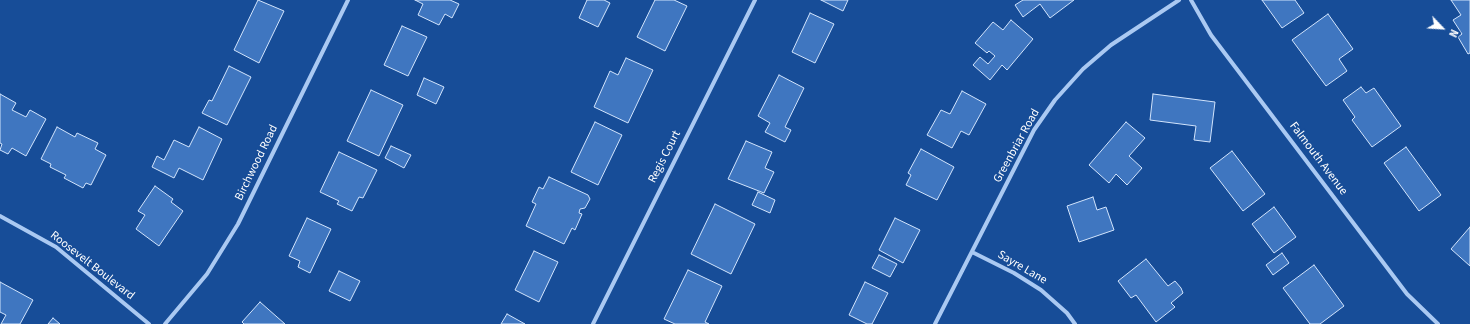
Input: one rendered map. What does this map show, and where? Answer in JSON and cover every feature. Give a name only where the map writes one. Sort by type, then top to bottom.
[{"type":"street","name":"Birchwood Road","points":[[165,324],[207,274],[238,224],[348,0]]},
{"type":"street","name":"Regis Court","points":[[593,324],[755,0]]},
{"type":"street","name":"Greenbriar Road","points":[[935,324],[1034,130],[1055,100],[1083,69],[1111,45],[1179,0]]},
{"type":"street","name":"Falmouth Avenue","points":[[1191,0],[1211,35],[1407,294],[1438,324]]},
{"type":"street","name":"Roosevelt Boulevard","points":[[0,216],[56,247],[149,324]]},
{"type":"street","name":"Sayre Lane","points":[[972,252],[1014,273],[1041,290],[1067,313],[1075,324]]},
{"type":"building","points":[[258,0],[284,11],[259,63],[234,50]]},
{"type":"building","points":[[415,0],[450,0],[459,4],[452,18],[445,14],[439,25],[418,15],[423,4]]},
{"type":"building","points":[[587,0],[604,0],[610,3],[598,27],[579,18]]},
{"type":"building","points":[[655,0],[674,0],[687,6],[665,51],[637,37]]},
{"type":"building","points":[[821,0],[848,0],[843,11]]},
{"type":"building","points":[[1023,0],[1074,0],[1050,18],[1040,4],[1023,17],[1015,5]]},
{"type":"building","points":[[1262,0],[1295,0],[1304,13],[1282,28]]},
{"type":"building","points":[[1451,0],[1470,0],[1470,53],[1468,54],[1458,37],[1462,34],[1453,20],[1461,15]]},
{"type":"building","points":[[810,13],[834,24],[815,63],[792,52]]},
{"type":"building","points":[[1328,14],[1353,49],[1339,59],[1347,71],[1326,86],[1292,40]]},
{"type":"building","points":[[1011,20],[1033,39],[1007,70],[1002,65],[990,80],[973,65],[980,57],[988,64],[995,56],[989,51],[987,53],[975,43],[993,22],[1003,30]]},
{"type":"building","points":[[402,26],[427,37],[408,76],[384,65]]},
{"type":"building","points":[[626,58],[653,70],[628,123],[594,107],[610,71],[618,75]]},
{"type":"building","points":[[229,66],[251,77],[227,125],[202,113],[209,100],[212,101]]},
{"type":"building","points":[[779,75],[804,88],[785,127],[791,130],[785,142],[765,132],[770,123],[758,116]]},
{"type":"building","points":[[424,78],[444,87],[436,104],[417,95]]},
{"type":"building","points":[[1361,87],[1366,93],[1374,88],[1401,126],[1372,147],[1352,120],[1355,117],[1343,100]]},
{"type":"building","points":[[371,90],[403,105],[379,156],[347,141]]},
{"type":"building","points":[[962,91],[986,104],[969,135],[961,131],[952,148],[927,135],[941,110],[950,114]]},
{"type":"building","points":[[0,94],[16,103],[12,110],[26,117],[30,110],[46,119],[26,156],[12,148],[8,154],[0,150],[2,144],[0,143]]},
{"type":"building","points":[[1153,94],[1215,102],[1210,142],[1194,140],[1196,126],[1150,120]]},
{"type":"building","points":[[595,122],[622,135],[598,185],[571,172]]},
{"type":"building","points":[[1126,122],[1145,138],[1129,156],[1142,168],[1127,185],[1116,174],[1109,183],[1089,165]]},
{"type":"building","points":[[57,127],[75,137],[77,133],[98,143],[95,149],[106,155],[91,185],[86,183],[83,188],[64,178],[66,175],[50,167],[51,164],[41,159]]},
{"type":"building","points":[[199,127],[222,139],[203,180],[179,168],[174,178],[152,167],[157,156],[164,160],[174,140],[189,147]]},
{"type":"building","points":[[746,141],[772,152],[765,168],[774,172],[764,193],[728,179]]},
{"type":"building","points":[[391,146],[411,155],[404,168],[385,158]]},
{"type":"building","points":[[1406,147],[1441,195],[1419,211],[1384,163]]},
{"type":"building","points":[[921,149],[954,167],[937,200],[906,185],[911,175],[908,173]]},
{"type":"building","points":[[1232,151],[1265,194],[1243,211],[1210,168]]},
{"type":"building","points":[[339,152],[377,170],[363,198],[359,197],[352,211],[337,204],[339,201],[320,192]]},
{"type":"building","points":[[549,177],[588,195],[590,199],[585,208],[580,209],[579,213],[582,214],[575,230],[572,228],[564,244],[526,226],[536,204],[532,202],[539,187],[543,189]]},
{"type":"building","points":[[155,186],[173,199],[171,202],[183,211],[159,246],[136,229],[145,215],[138,211]]},
{"type":"building","points":[[758,192],[775,200],[770,213],[752,205]]},
{"type":"building","points":[[1093,197],[1097,210],[1106,207],[1114,230],[1079,242],[1067,206]]},
{"type":"building","points":[[715,204],[755,224],[731,274],[691,254]]},
{"type":"building","points":[[1274,207],[1296,237],[1274,253],[1252,224]]},
{"type":"building","points":[[307,218],[331,229],[310,273],[298,267],[300,261],[289,256]]},
{"type":"building","points":[[895,218],[920,230],[903,263],[879,250]]},
{"type":"building","points":[[1470,227],[1470,266],[1451,249]]},
{"type":"building","points":[[534,251],[558,262],[539,302],[515,290]]},
{"type":"building","points":[[1282,253],[1289,263],[1273,275],[1266,265]]},
{"type":"building","points":[[879,255],[897,264],[890,277],[872,268]]},
{"type":"building","points":[[1146,259],[1168,286],[1175,281],[1183,293],[1171,303],[1175,307],[1156,322],[1136,295],[1131,298],[1118,281]]},
{"type":"building","points":[[1314,265],[1344,306],[1320,324],[1310,324],[1283,288]]},
{"type":"building","points":[[688,270],[722,286],[705,322],[709,324],[675,324],[664,319]]},
{"type":"building","points":[[339,271],[360,281],[350,301],[329,291]]},
{"type":"building","points":[[0,282],[33,300],[20,324],[1,324],[6,315],[0,312]]},
{"type":"building","points":[[865,282],[888,293],[872,324],[867,324],[849,315]]},
{"type":"building","points":[[260,302],[285,324],[244,324],[242,322]]},
{"type":"building","points":[[507,314],[525,324],[501,324]]},
{"type":"building","points":[[53,318],[60,324],[48,324]]}]
